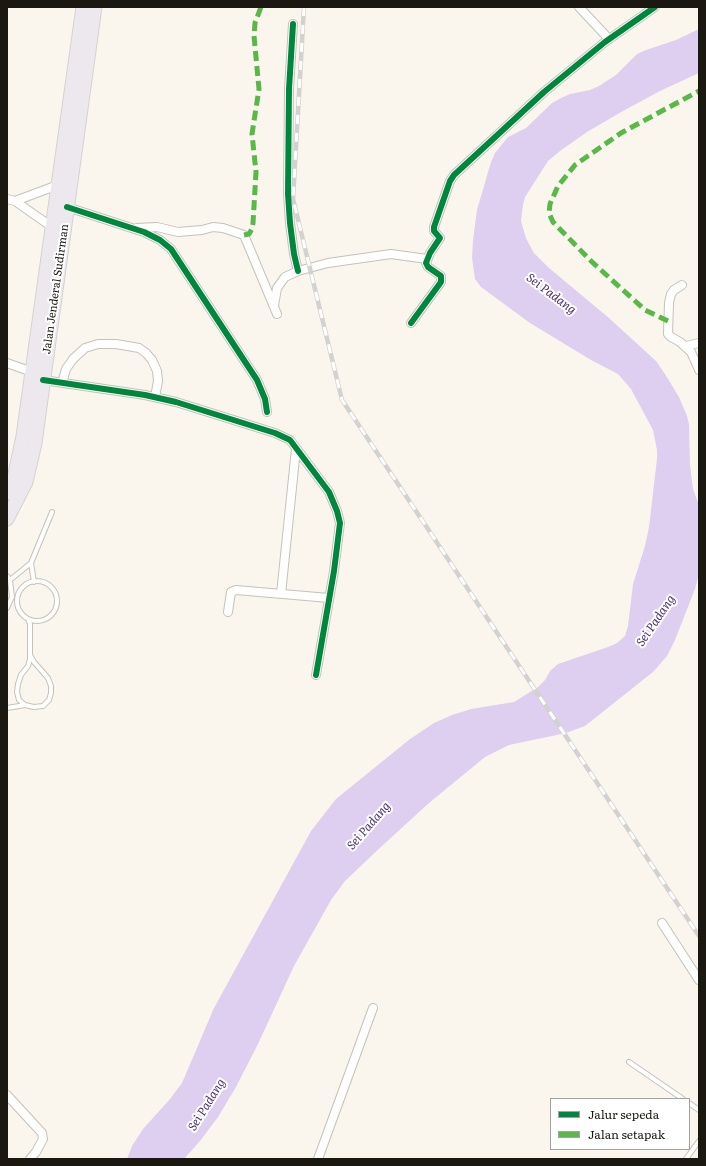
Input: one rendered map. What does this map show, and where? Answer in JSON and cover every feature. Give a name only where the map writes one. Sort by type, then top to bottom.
[{"type":"main road","name":"Jalan Jenderal Sudirman","points":[[7,519],[26,482],[35,443],[43,380],[58,228],[67,207],[64,186],[83,7]]},
{"type":"main road","name":"Jalan Jenderal Sudirman","points":[[7,493],[15,474],[23,436],[32,372],[95,7]]},
{"type":"street","points":[[579,7],[609,40]]},
{"type":"street","points":[[411,323],[441,282],[441,276],[426,266],[427,259],[440,238],[434,231],[434,227],[450,181],[454,175],[544,92],[609,40],[656,7]]},
{"type":"street","points":[[293,24],[289,89],[288,194],[294,254],[298,271]]},
{"type":"street","points":[[11,200],[64,186]]},
{"type":"street","points":[[11,200],[58,228]]},
{"type":"street","points":[[67,207],[134,228],[160,240],[171,249],[257,380],[265,399],[267,412]]},
{"type":"street","points":[[134,228],[157,227],[178,232],[202,230],[213,227],[223,228],[244,235],[275,310],[277,288],[286,277],[298,271],[328,263],[391,254],[427,259]]},
{"type":"street","points":[[682,285],[671,294],[669,303],[668,334],[686,346],[691,352],[699,370]]},
{"type":"street","points":[[686,346],[699,343]]},
{"type":"street","points":[[62,383],[66,369],[73,359],[85,348],[98,344],[116,344],[139,348],[152,360],[157,371],[158,381],[155,397]]},
{"type":"street","points":[[7,363],[32,372]]},
{"type":"street","points":[[43,380],[155,397],[176,402],[275,433],[290,440],[329,492],[340,523],[334,571],[316,674]]},
{"type":"street","points":[[281,594],[296,449]]},
{"type":"street","points":[[228,612],[231,592],[236,590],[329,598]]},
{"type":"street","points":[[662,923],[699,980]]},
{"type":"street","points":[[318,1159],[373,1008]]},
{"type":"street","points":[[7,1095],[42,1133],[43,1139],[36,1152],[30,1159]]},
{"type":"lane","points":[[34,582],[31,563],[52,512]]},
{"type":"lane","points":[[18,606],[17,599],[19,593],[28,584],[42,582],[49,585],[54,590],[57,597],[55,612],[43,621],[36,622],[28,619],[22,614],[12,597],[8,578],[31,563]]},
{"type":"lane","points":[[7,608],[12,597]]},
{"type":"lane","points":[[25,705],[20,700],[18,684],[21,675],[28,666],[30,655],[28,619]]},
{"type":"lane","points":[[7,708],[25,705],[34,707],[43,706],[49,700],[52,693],[52,686],[48,678],[30,655]]},
{"type":"lane","points":[[629,1062],[682,1098]]},
{"type":"lane","points":[[690,1104],[699,1110]]},
{"type":"lane","points":[[686,1159],[699,1141]]},
{"type":"water","name":"Sei Padang","points":[[699,29],[699,73],[660,91],[623,111],[587,132],[560,151],[548,161],[525,197],[521,221],[526,238],[534,253],[549,268],[609,318],[656,361],[679,397],[687,416],[689,424],[690,464],[693,489],[699,505],[699,573],[695,589],[675,640],[667,656],[653,672],[585,726],[566,733],[509,745],[485,757],[429,803],[383,845],[345,881],[331,900],[294,966],[258,1044],[236,1087],[218,1117],[200,1141],[184,1159],[127,1159],[132,1146],[143,1129],[182,1083],[214,1008],[311,831],[336,799],[410,739],[434,723],[471,709],[514,702],[538,687],[545,680],[550,671],[558,664],[608,647],[617,643],[625,636],[628,626],[633,584],[645,546],[649,527],[657,459],[657,450],[653,430],[631,389],[618,374],[591,360],[530,323],[481,287],[475,279],[472,258],[473,240],[477,210],[491,162],[495,153],[508,137],[526,128],[552,103],[570,94],[590,90],[599,86],[616,75],[637,54],[676,40]]},
{"type":"railway","points":[[304,7],[293,199],[342,400],[699,936]]},
{"type":"marked path","points":[[244,235],[249,234],[253,223],[256,172],[252,134],[259,89],[254,36],[255,23],[261,7]]},
{"type":"marked path","points":[[668,321],[645,310],[591,261],[553,222],[549,213],[550,204],[558,186],[575,165],[621,133],[699,91]]},
{"type":"cycle path","points":[[411,323],[441,282],[441,276],[428,267],[426,263],[430,253],[440,238],[434,231],[434,227],[450,181],[454,175],[544,92],[605,42],[655,7]]},
{"type":"cycle path","points":[[293,24],[289,89],[288,194],[294,254],[298,271]]},
{"type":"cycle path","points":[[67,207],[144,232],[160,240],[171,249],[257,380],[265,399],[267,412]]},
{"type":"cycle path","points":[[43,380],[145,395],[176,402],[275,433],[290,440],[329,492],[340,523],[334,571],[316,675]]}]
